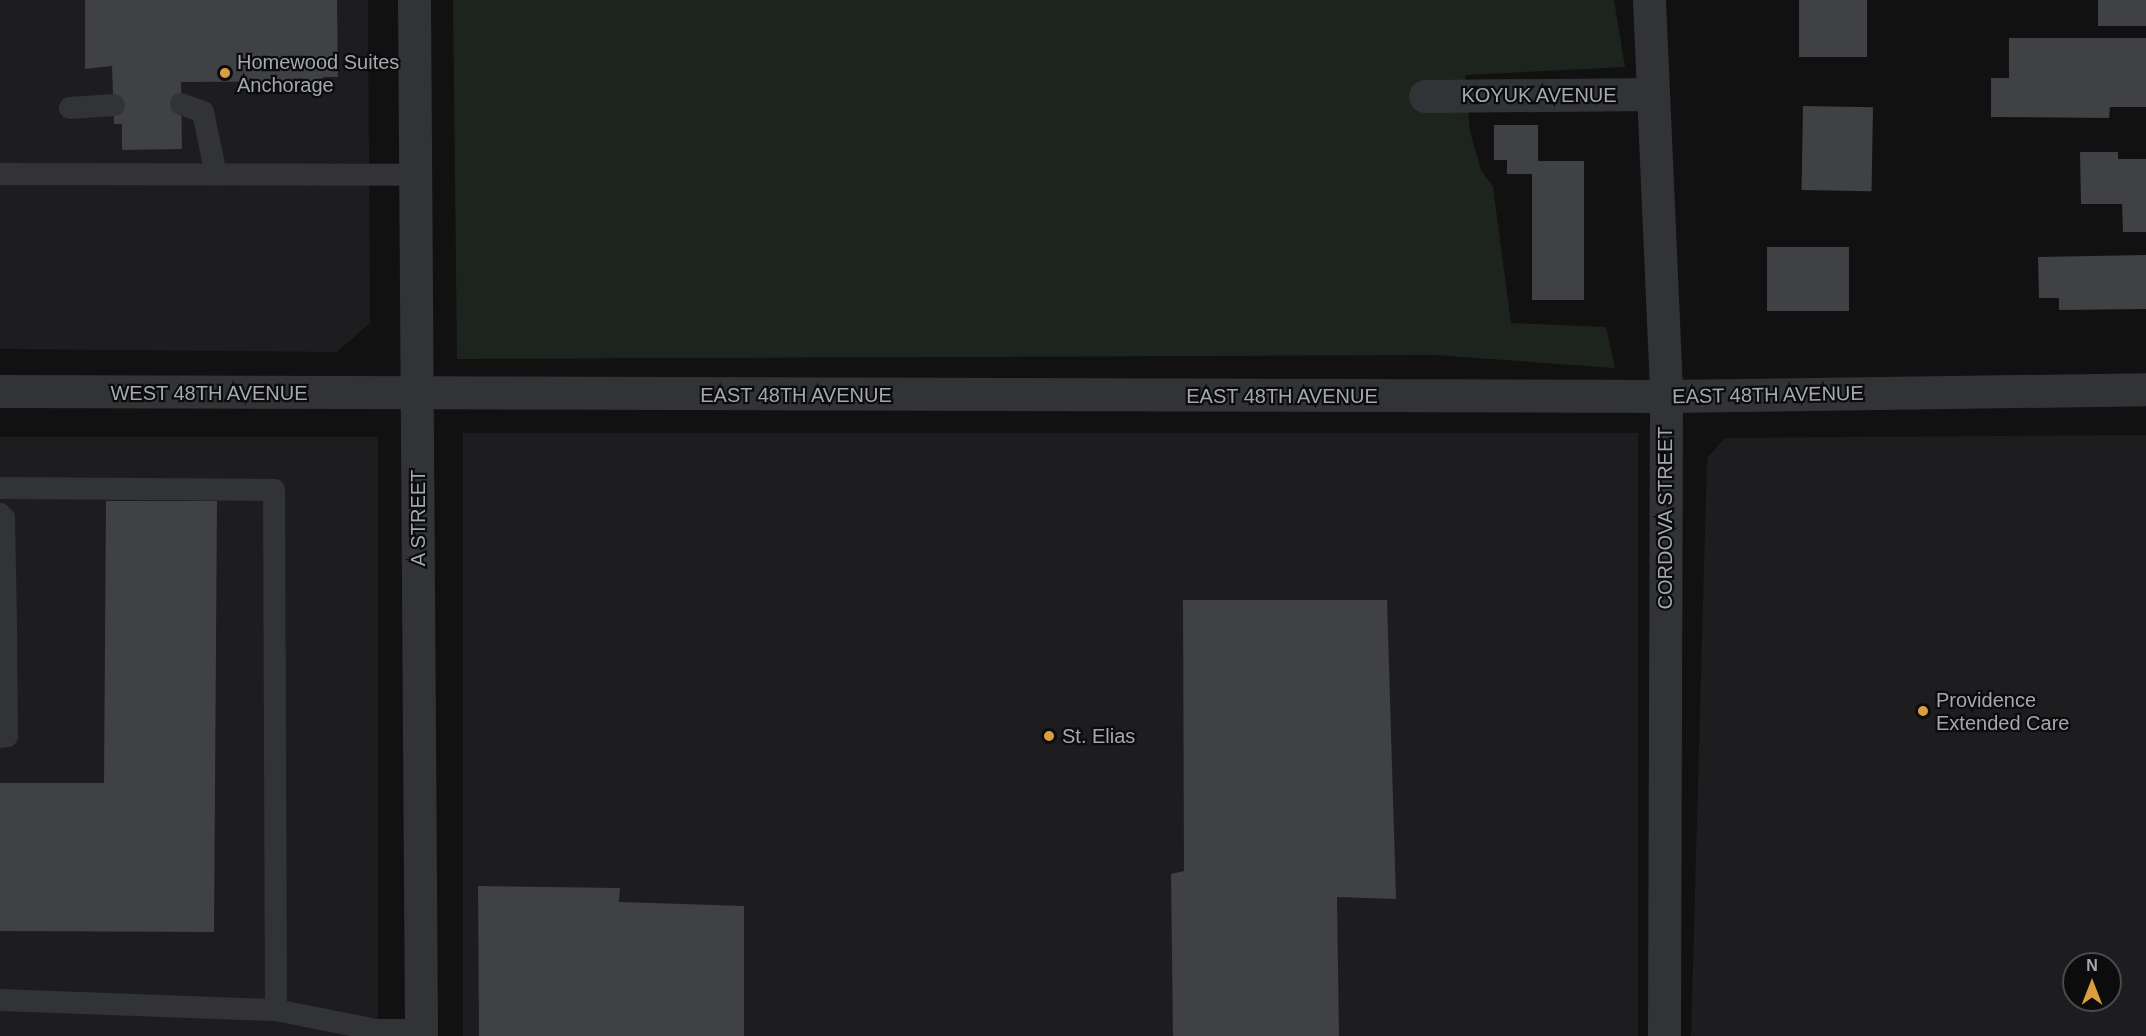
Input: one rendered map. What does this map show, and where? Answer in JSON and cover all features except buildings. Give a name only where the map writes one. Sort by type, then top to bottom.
[{"type":"street","name":"A STREET","points":[[414,0],[421,1033]]},
{"type":"street","name":"CORDOVA STREET","points":[[1649,0],[1666,396],[1664,1036]]},
{"type":"street","name":"KOYUK AVENUE","points":[[1425,96],[1653,94]]},
{"type":"street","name":"EAST 48TH AVENUE","points":[[417,394],[1666,396],[2146,389]]},
{"type":"street","name":"WEST 48TH AVENUE","points":[[0,391],[417,394]]},
{"type":"lane","points":[[181,104],[203,112],[216,175]]},
{"type":"lane","points":[[70,108],[114,105]]},
{"type":"lane","points":[[0,174],[415,175]]},
{"type":"lane","points":[[0,488],[274,490],[276,1010]]},
{"type":"lane","points":[[0,736],[7,736],[1,517]]},
{"type":"lane","points":[[0,1000],[276,1010],[376,1030],[421,1033]]},
{"type":"shaded area","points":[[0,0],[368,0],[370,323],[337,352],[0,349]]},
{"type":"shaded area","points":[[453,0],[1614,0],[1625,67],[1465,75],[1470,131],[1481,170],[1493,187],[1511,323],[1606,327],[1615,368],[1434,355],[457,359]]},
{"type":"shaded area","name":"St. Elias","points":[[463,433],[1638,433],[1638,1036],[463,1036]]},
{"type":"shaded area","name":"Providence Extended Care","points":[[2146,435],[2146,1036],[1691,1036],[1707,458],[1725,438]]},
{"type":"shaded area","points":[[0,437],[378,437],[378,1036],[0,1036]]},
{"type":"place","name":"Homewood Suites Anchorage","points":[[225,73]]},
{"type":"place","name":"Providence Extended Care","points":[[1923,711]]},
{"type":"place","name":"St. Elias","points":[[1049,736]]}]
